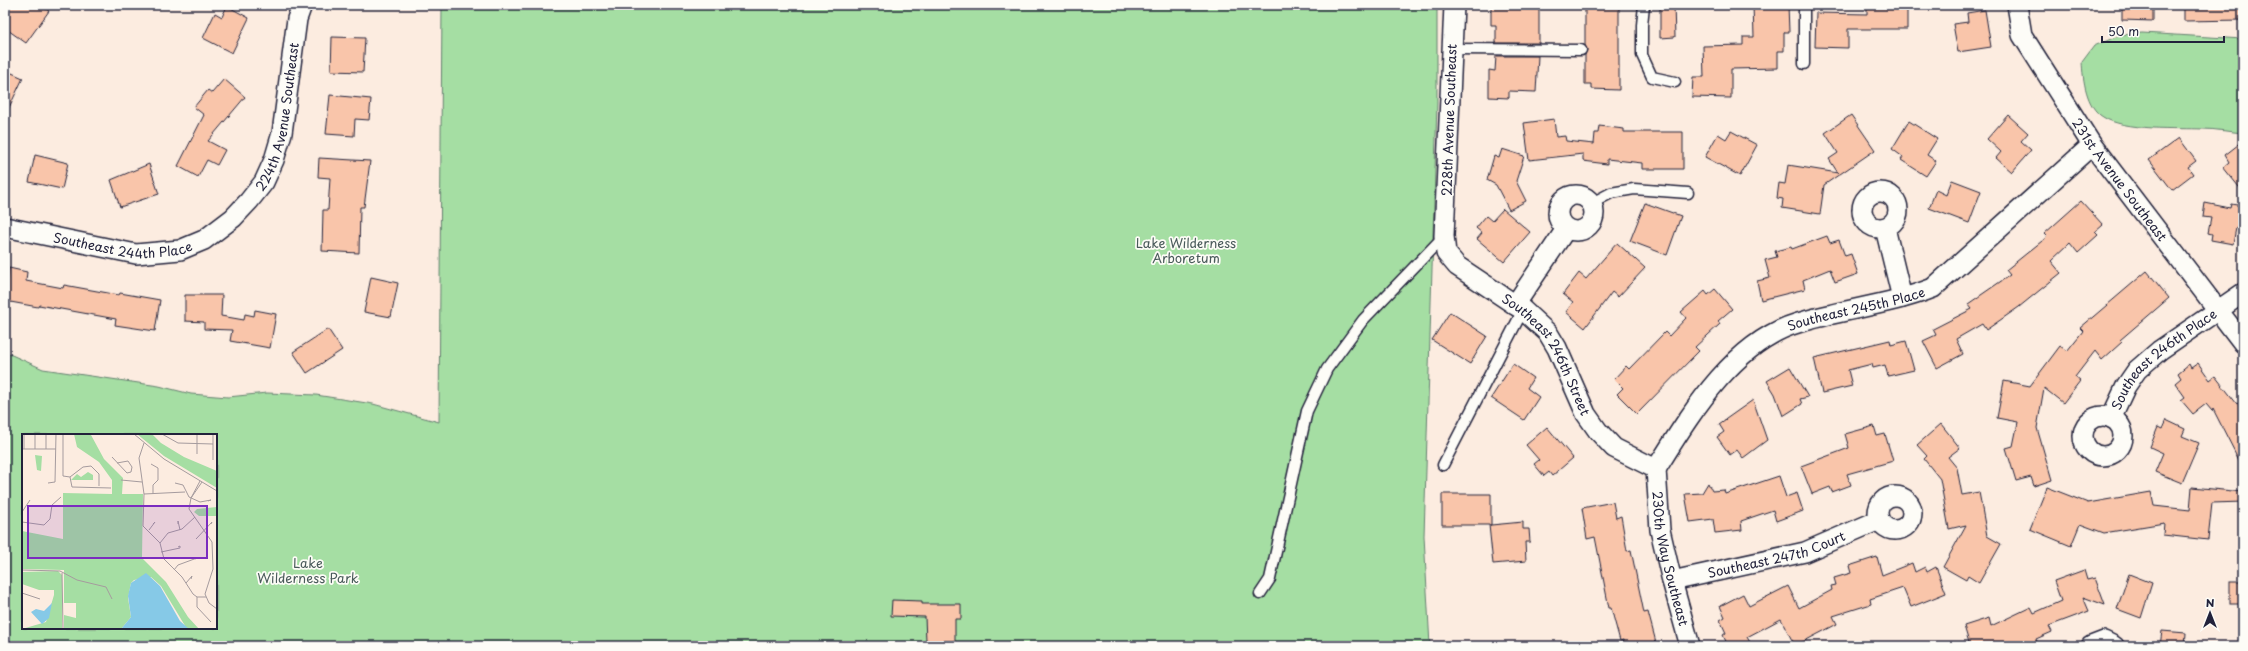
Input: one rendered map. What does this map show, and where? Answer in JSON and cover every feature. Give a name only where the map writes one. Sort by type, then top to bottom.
[{"type":"street","name":"224th Avenue Southeast","points":[[233,218],[264,182],[274,160],[282,134],[298,19],[302,5]]},
{"type":"street","name":"228th Avenue Southeast","points":[[1444,236],[1454,5]]},
{"type":"street","name":"231st Avenue Southeast","points":[[2017,5],[2022,36],[2092,145],[2243,343]]},
{"type":"street","name":"Southeast 245th Place","points":[[1656,469],[1692,413],[1732,365],[1759,341],[1798,323],[1902,298],[1933,288],[2092,145]]},
{"type":"street","points":[[1580,195],[1592,203],[1594,217],[1586,229],[1573,231],[1566,229],[1558,217],[1558,210],[1566,198],[1580,195]]},
{"type":"street","name":"Southeast 244th Place","points":[[5,226],[136,254],[180,250],[204,240],[233,218]]},
{"type":"street","points":[[1884,228],[1902,298]]},
{"type":"street","points":[[1519,308],[1566,229]]},
{"type":"street","name":"Southeast 246th Street","points":[[1444,236],[1446,253],[1451,261],[1519,308],[1548,333],[1557,348],[1586,414],[1598,431],[1614,448],[1656,469]]},
{"type":"street","name":"Southeast 246th Place","points":[[2111,418],[2126,386],[2137,370],[2160,350],[2218,312],[2243,293]]},
{"type":"street","name":"230th Way Southeast","points":[[1656,469],[1660,530],[1690,646]]},
{"type":"street","name":"Southeast 247th Court","points":[[1672,581],[1805,552],[1879,520]]},
{"type":"street","points":[[2091,646],[2104,641],[2114,646]]},
{"type":"lane","points":[[1644,5],[1642,55],[1652,77],[1674,82]]},
{"type":"lane","points":[[1804,5],[1804,64]]},
{"type":"lane","points":[[1452,49],[1581,50]]},
{"type":"lane","points":[[1592,203],[1611,193],[1634,189],[1688,193]]},
{"type":"lane","points":[[1260,594],[1270,579],[1307,411],[1327,369],[1363,320],[1444,236]]},
{"type":"lane","points":[[1443,465],[1519,308]]},
{"type":"green space","name":"Lake Wilderness Arboretum","points":[[442,5],[1437,5],[1437,102],[1424,536],[1430,646],[5,646],[5,352],[43,369],[159,386],[191,394],[228,397],[267,393],[316,395],[373,404],[439,422]]},
{"type":"green space","points":[[2142,33],[2243,39],[2243,133],[2208,129],[2137,127],[2112,121],[2103,117],[2097,112],[2089,100],[2086,92],[2082,62],[2094,46],[2121,35]]},
{"type":"building","points":[[12,5],[40,5],[49,11],[26,43],[5,28],[5,14]]},
{"type":"building","points":[[1588,5],[1619,5],[1619,90],[1591,89],[1591,84],[1585,84],[1585,55],[1587,50],[1585,45],[1585,7],[1588,7]]},
{"type":"building","points":[[1660,5],[1674,5],[1675,37],[1660,38]]},
{"type":"building","points":[[1753,5],[1788,5],[1789,32],[1784,32],[1784,51],[1778,51],[1778,68],[1731,69],[1731,98],[1692,97],[1693,77],[1704,77],[1703,46],[1743,45],[1743,37],[1754,37]]},
{"type":"building","points":[[2122,5],[2153,5],[2153,21],[2122,20]]},
{"type":"building","points":[[2184,5],[2243,5],[2243,20],[2184,21]]},
{"type":"building","points":[[227,6],[249,18],[232,53],[203,38],[215,13],[222,17]]},
{"type":"building","points":[[1491,6],[1539,7],[1539,43],[1496,43],[1496,25],[1491,25]]},
{"type":"building","points":[[1867,6],[1907,6],[1907,29],[1848,29],[1848,48],[1815,47],[1816,13],[1867,14]]},
{"type":"building","points":[[1985,10],[1991,47],[1958,52],[1953,24],[1968,22],[1967,13]]},
{"type":"building","points":[[332,37],[365,38],[363,72],[331,71]]},
{"type":"building","points":[[1496,56],[1538,56],[1536,92],[1509,91],[1509,98],[1489,97],[1489,70],[1495,71]]},
{"type":"building","points":[[5,70],[23,78],[5,116]]},
{"type":"building","points":[[224,79],[245,97],[208,141],[225,150],[217,165],[207,160],[198,177],[178,166],[204,115],[194,107],[208,90],[212,93]]},
{"type":"building","points":[[330,95],[371,99],[369,120],[355,119],[354,136],[326,134]]},
{"type":"building","points":[[1851,115],[1875,150],[1824,185],[1820,214],[1782,208],[1783,199],[1777,198],[1779,183],[1785,184],[1788,165],[1838,173],[1829,159],[1838,153],[1825,133]]},
{"type":"building","points":[[2008,115],[2028,133],[2021,141],[2031,150],[2012,172],[1996,158],[2001,152],[1987,139]]},
{"type":"building","points":[[1554,119],[1556,137],[1565,136],[1566,141],[1594,144],[1595,133],[1598,133],[1599,126],[1624,129],[1624,132],[1683,132],[1683,169],[1642,169],[1642,163],[1607,159],[1607,164],[1583,161],[1583,154],[1529,160],[1524,123]]},
{"type":"building","points":[[1909,121],[1937,139],[1927,155],[1936,161],[1926,176],[1901,160],[1903,157],[1892,149]]},
{"type":"building","points":[[1731,131],[1757,145],[1740,176],[1705,157],[1718,134],[1726,139]]},
{"type":"building","points":[[2179,138],[2196,161],[2188,167],[2193,174],[2172,190],[2149,160]]},
{"type":"building","points":[[2243,141],[2243,192],[2223,167],[2229,162],[2225,155]]},
{"type":"building","points":[[1502,149],[1524,156],[1516,181],[1526,201],[1509,210],[1496,185],[1487,180],[1494,156],[1499,158]]},
{"type":"building","points":[[35,155],[68,163],[62,189],[29,182]]},
{"type":"building","points":[[319,158],[370,161],[364,207],[360,207],[359,253],[322,251],[323,210],[328,210],[330,178],[318,177]]},
{"type":"building","points":[[149,164],[159,194],[120,207],[111,180]]},
{"type":"building","points":[[1952,180],[1981,191],[1969,223],[1929,208],[1936,190],[1946,195]]},
{"type":"building","points":[[2081,201],[2103,225],[2095,232],[2098,235],[2078,253],[2070,243],[2051,261],[2061,273],[2019,307],[1986,330],[1982,324],[1956,339],[1963,354],[1937,368],[1923,341],[1936,335],[1933,329],[1972,309],[1968,304],[2010,275],[2006,270],[2047,237],[2044,234]]},
{"type":"building","points":[[1645,203],[1681,216],[1667,255],[1630,241]]},
{"type":"building","points":[[2205,203],[2230,208],[2231,204],[2243,206],[2243,230],[2236,228],[2233,244],[2211,240],[2212,234],[2208,233],[2211,218],[2203,217]]},
{"type":"building","points":[[1503,209],[1530,232],[1504,262],[1477,239],[1482,233],[1476,228],[1486,216],[1492,221]]},
{"type":"building","points":[[1827,236],[1830,243],[1839,240],[1845,256],[1851,254],[1858,274],[1835,282],[1830,269],[1803,280],[1805,289],[1761,300],[1757,281],[1770,278],[1765,260],[1777,257],[1775,251],[1791,247],[1792,249]]},
{"type":"building","points":[[1617,243],[1645,268],[1618,297],[1612,292],[1585,328],[1566,312],[1573,302],[1563,294],[1579,273],[1586,279]]},
{"type":"building","points":[[9,268],[27,272],[26,281],[63,288],[64,285],[119,295],[120,293],[160,300],[155,331],[115,325],[116,319],[39,305],[38,307],[5,301]]},
{"type":"building","points":[[2147,271],[2169,298],[2120,340],[2122,342],[2102,360],[2095,351],[2075,377],[2080,381],[2063,403],[2044,388],[2037,428],[2052,480],[2034,486],[2031,477],[2016,481],[2006,448],[2013,446],[2018,422],[1997,418],[2004,381],[2030,386],[2060,346],[2067,351],[2083,331],[2080,328]]},
{"type":"building","points":[[371,277],[398,283],[391,317],[364,312]]},
{"type":"building","points":[[1715,289],[1732,309],[1718,321],[1720,324],[1695,347],[1699,351],[1637,414],[1617,394],[1623,388],[1614,379],[1626,366],[1629,369],[1665,332],[1669,336],[1686,318],[1681,312],[1705,291],[1708,295]]},
{"type":"building","points":[[185,295],[222,295],[221,316],[244,320],[245,314],[254,316],[255,310],[276,314],[270,348],[230,341],[232,330],[204,329],[204,322],[185,321]]},
{"type":"building","points":[[1450,312],[1487,336],[1470,364],[1432,340]]},
{"type":"building","points":[[328,329],[342,350],[307,373],[293,352]]},
{"type":"building","points":[[1890,340],[1891,345],[1906,341],[1914,370],[1888,376],[1885,365],[1873,368],[1872,364],[1848,370],[1852,386],[1822,393],[1814,358]]},
{"type":"building","points":[[2198,363],[2210,380],[2215,376],[2237,404],[2243,400],[2243,468],[2213,409],[2212,411],[2206,404],[2193,414],[2181,400],[2185,397],[2175,383],[2181,378],[2178,373],[2189,364],[2191,368]]},
{"type":"building","points":[[1513,364],[1533,378],[1527,388],[1539,397],[1524,420],[1491,398]]},
{"type":"building","points":[[1790,367],[1808,397],[1800,399],[1802,404],[1783,416],[1775,394],[1767,381]]},
{"type":"building","points":[[1753,400],[1767,440],[1743,458],[1737,450],[1730,455],[1717,437],[1724,432],[1719,424]]},
{"type":"building","points":[[2166,420],[2185,429],[2182,436],[2199,443],[2182,483],[2155,472],[2163,453],[2150,447],[2158,427],[2162,429]]},
{"type":"building","points":[[1941,424],[1960,448],[1948,457],[1957,468],[1962,495],[1979,492],[1987,536],[2001,544],[1979,583],[1968,576],[1966,580],[1943,567],[1966,525],[1949,529],[1940,479],[1924,459],[1927,456],[1917,445]]},
{"type":"building","points":[[1874,426],[1877,436],[1885,434],[1893,461],[1847,474],[1851,485],[1832,492],[1830,487],[1812,494],[1801,466],[1849,448],[1845,434]]},
{"type":"building","points":[[1547,427],[1573,458],[1552,476],[1549,472],[1544,476],[1534,464],[1539,460],[1526,445]]},
{"type":"building","points":[[1779,476],[1786,497],[1797,493],[1803,511],[1776,521],[1773,510],[1741,521],[1742,530],[1715,533],[1713,519],[1690,522],[1685,494],[1702,493],[1708,483],[1712,491],[1724,490],[1725,494]]},
{"type":"building","points":[[2047,487],[2088,503],[2151,492],[2154,506],[2190,510],[2192,487],[2243,492],[2243,502],[2212,503],[2208,540],[2163,535],[2164,523],[2104,533],[2080,524],[2071,546],[2030,529]]},
{"type":"building","points":[[1442,494],[1491,494],[1491,525],[1523,522],[1523,529],[1529,529],[1530,542],[1525,542],[1526,561],[1493,564],[1489,525],[1442,525]]},
{"type":"building","points":[[1613,502],[1616,518],[1621,516],[1627,551],[1631,550],[1644,613],[1648,612],[1657,646],[1625,646],[1623,640],[1620,641],[1611,608],[1609,608],[1595,537],[1587,539],[1582,508]]},
{"type":"building","points":[[1877,557],[1882,575],[1912,563],[1915,572],[1925,567],[1927,572],[1936,567],[1946,593],[1911,607],[1903,588],[1870,599],[1871,604],[1833,616],[1837,624],[1795,646],[1781,619],[1747,637],[1752,646],[1728,646],[1723,635],[1726,633],[1720,620],[1725,617],[1720,606],[1743,594],[1749,606],[1788,586],[1799,608],[1832,590],[1831,586],[1836,585],[1834,578],[1851,573],[1849,566]]},
{"type":"building","points":[[2084,570],[2087,580],[2095,578],[2105,605],[2083,597],[2089,611],[2049,626],[2052,632],[2036,639],[2039,646],[1970,646],[1964,626],[1989,618],[1991,626],[2031,607],[2034,613],[2061,601],[2054,581]]},
{"type":"building","points":[[2129,574],[2152,583],[2141,618],[2117,609]]},
{"type":"building","points":[[2230,582],[2243,582],[2243,604],[2230,604]]},
{"type":"building","points":[[892,600],[922,601],[922,604],[961,604],[961,619],[955,619],[955,641],[926,641],[925,617],[891,616]]},
{"type":"building","points":[[2162,631],[2186,633],[2185,646],[2160,646]]},
{"type":"park label","name":"Lake Wilderness Park","points":[[308,570]]}]
